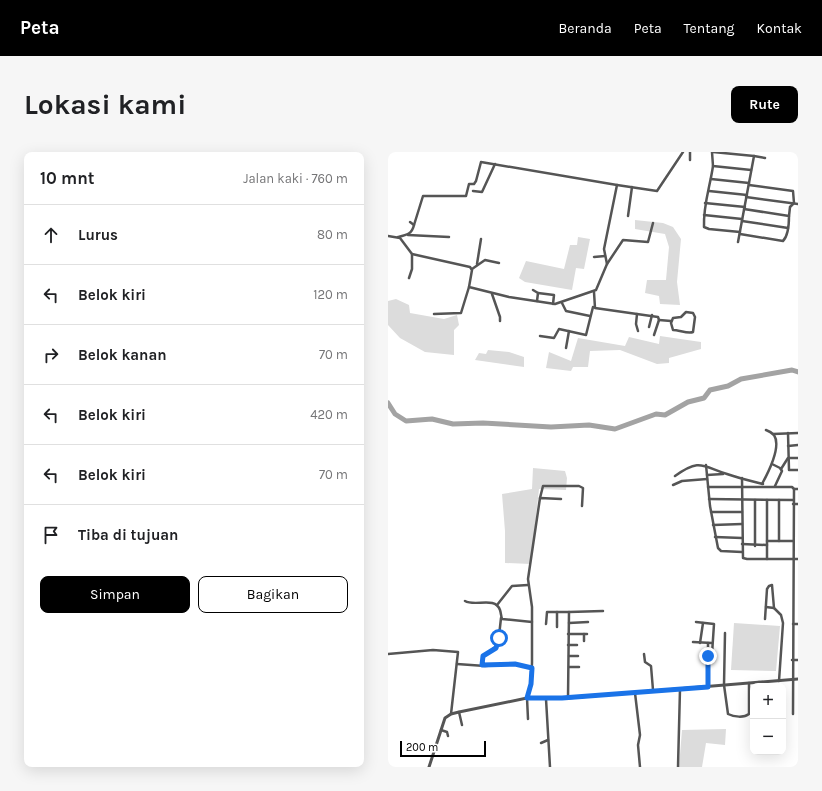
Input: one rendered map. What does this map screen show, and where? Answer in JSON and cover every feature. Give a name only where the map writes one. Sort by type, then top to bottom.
[{"type":"street","points":[[408,235],[414,225],[423,196],[466,196],[469,184],[474,184],[476,181],[481,162],[657,191],[683,152]]},
{"type":"street","points":[[690,152],[690,160]]},
{"type":"street","points":[[765,158],[713,152],[713,166],[709,191],[705,203],[704,227],[706,229],[740,233],[783,241],[786,237],[788,228],[790,207],[796,203]]},
{"type":"street","points":[[738,242],[749,184],[753,152]]},
{"type":"street","points":[[473,191],[482,192],[495,164]]},
{"type":"street","points":[[713,166],[751,170]]},
{"type":"street","points":[[711,178],[793,191],[796,203]]},
{"type":"street","points":[[607,264],[604,250],[617,185]]},
{"type":"street","points":[[628,216],[632,187]]},
{"type":"street","points":[[709,191],[796,203]]},
{"type":"street","points":[[705,203],[789,216]]},
{"type":"street","points":[[704,215],[788,228]]},
{"type":"street","points":[[410,222],[414,225]]},
{"type":"street","points":[[540,336],[555,337],[559,329],[586,335],[590,316],[594,307],[594,292],[607,264],[623,240],[648,242],[653,223]]},
{"type":"street","points":[[388,236],[398,237],[408,235],[449,237]]},
{"type":"street","points":[[398,237],[412,254],[472,269]]},
{"type":"street","points":[[477,264],[481,239]]},
{"type":"street","points":[[409,278],[412,269],[412,254]]},
{"type":"street","points":[[594,257],[605,256]]},
{"type":"street","points":[[434,314],[461,313],[469,287],[472,269],[477,264],[486,260],[499,263]]},
{"type":"street","points":[[469,287],[492,294],[553,304],[562,303],[594,292]]},
{"type":"street","points":[[533,290],[554,295],[553,304]]},
{"type":"street","points":[[537,301],[538,292]]},
{"type":"street","points":[[492,294],[500,316],[500,321]]},
{"type":"street","points":[[562,303],[566,311],[590,316]]},
{"type":"street","points":[[594,307],[652,315],[658,317],[659,320],[671,321],[673,318],[681,317],[686,312],[693,313],[695,317],[694,332],[688,333],[673,330],[671,321]]},
{"type":"street","points":[[636,314],[638,331]]},
{"type":"street","points":[[649,327],[652,315]]},
{"type":"street","points":[[654,334],[659,320]]},
{"type":"street","points":[[566,348],[569,331]]},
{"type":"street","points":[[766,430],[774,434],[798,433]]},
{"type":"street","points":[[788,433],[789,470],[798,470]]},
{"type":"street","points":[[762,485],[775,455],[774,434]]},
{"type":"street","points":[[788,446],[798,445]]},
{"type":"street","points":[[788,458],[798,458]]},
{"type":"street","points":[[775,486],[788,458]]},
{"type":"street","points":[[772,464],[782,469]]},
{"type":"street","points":[[676,476],[686,468],[695,465],[706,465],[726,474],[762,485]]},
{"type":"street","points":[[706,465],[713,525],[715,537],[720,550],[742,552]]},
{"type":"street","points":[[707,475],[726,474]]},
{"type":"street","points":[[742,478],[743,558],[798,559]]},
{"type":"street","points":[[673,485],[682,480],[707,479]]},
{"type":"street","points":[[708,487],[762,485],[792,487],[793,490],[798,490]]},
{"type":"street","points":[[528,719],[527,698],[531,684],[532,668],[532,607],[528,585],[530,554],[543,486],[579,486],[583,488],[582,506]]},
{"type":"street","points":[[793,490],[793,714]]},
{"type":"street","points":[[540,498],[560,499]]},
{"type":"street","points":[[709,499],[793,500]]},
{"type":"street","points":[[755,500],[755,546]]},
{"type":"street","points":[[767,500],[767,558]]},
{"type":"street","points":[[779,500],[779,541]]},
{"type":"street","points":[[793,504],[798,504]]},
{"type":"street","points":[[711,512],[742,512]]},
{"type":"street","points":[[793,518],[798,518]]},
{"type":"street","points":[[713,525],[742,524]]},
{"type":"street","points":[[793,533],[798,533]]},
{"type":"street","points":[[715,537],[742,538]]},
{"type":"street","points":[[768,541],[793,541]]},
{"type":"street","points":[[742,544],[755,546],[768,545]]},
{"type":"street","points":[[793,545],[798,545]]},
{"type":"street","points":[[793,572],[798,572]]},
{"type":"street","points":[[497,605],[512,586],[528,585]]},
{"type":"street","points":[[765,619],[767,589],[772,585],[774,608]]},
{"type":"street","points":[[465,601],[477,604],[486,602],[497,605]]},
{"type":"street","points":[[482,665],[483,656],[498,645],[501,618],[497,605]]},
{"type":"street","points":[[766,607],[774,608],[781,615],[783,623],[777,681]]},
{"type":"street","points":[[546,624],[546,612],[603,611]]},
{"type":"street","points":[[792,611],[798,611]]},
{"type":"street","points":[[557,612],[558,627]]},
{"type":"street","points":[[568,698],[569,612]]},
{"type":"street","points":[[501,618],[511,621],[532,622]]},
{"type":"street","points":[[568,623],[588,622]]},
{"type":"street","points":[[696,622],[714,624],[712,654],[708,655]]},
{"type":"street","points":[[700,643],[703,623]]},
{"type":"street","points":[[792,624],[798,624]]},
{"type":"street","points":[[430,767],[445,718],[458,712],[527,698],[568,698],[635,693],[653,690],[708,687],[724,685],[749,683],[749,714],[746,716],[728,714],[724,685],[725,633]]},
{"type":"street","points":[[568,634],[586,634],[584,641]]},
{"type":"street","points":[[693,642],[712,643]]},
{"type":"street","points":[[708,643],[708,687]]},
{"type":"street","points":[[568,645],[577,645]]},
{"type":"street","points":[[388,654],[433,650],[456,650],[458,654],[451,714]]},
{"type":"street","points":[[644,654],[645,662],[651,666],[653,690]]},
{"type":"street","points":[[568,656],[578,656]]},
{"type":"street","points":[[792,660],[798,660]]},
{"type":"street","points":[[457,664],[515,664],[532,668]]},
{"type":"street","points":[[568,667],[579,667]]},
{"type":"street","points":[[765,683],[798,680]]},
{"type":"street","points":[[678,767],[680,688]]},
{"type":"street","points":[[635,693],[640,735],[638,745],[640,767]]},
{"type":"street","points":[[546,699],[550,767]]},
{"type":"street","points":[[458,712],[462,725]]},
{"type":"street","points":[[441,730],[447,732],[448,736]]},
{"type":"street","points":[[541,743],[548,740]]},
{"type":"shaded area","points":[[635,220],[663,223],[673,227],[681,239],[677,282],[680,305],[660,304],[659,296],[645,293],[647,280],[666,280],[669,247],[665,234],[635,229]]},
{"type":"shaded area","points":[[578,237],[590,239],[584,269],[576,268],[572,290],[525,282],[519,278],[526,261],[564,269],[570,245],[577,245]]},
{"type":"shaded area","points":[[396,299],[409,305],[410,313],[444,319],[457,315],[459,325],[454,330],[454,355],[425,352],[400,338],[388,325],[388,301]]},
{"type":"shaded area","points":[[660,336],[701,342],[701,349],[669,358],[669,363],[657,364],[620,350],[590,351],[588,367],[573,367],[571,371],[546,368],[549,352],[571,361],[578,338],[625,346],[629,337],[659,344]]},
{"type":"shaded area","points":[[488,350],[509,352],[524,357],[524,367],[475,360],[479,353],[486,354]]},
{"type":"shaded area","points":[[533,468],[565,471],[567,478],[566,490],[539,489],[531,564],[505,563],[505,531],[502,494],[532,489]]},
{"type":"shaded area","points":[[734,623],[780,626],[776,671],[731,670]]},
{"type":"shaded area","points":[[726,729],[725,745],[706,743],[702,767],[679,767],[682,730]]},
{"type":"waterway","points":[[388,403],[395,414],[406,421],[432,419],[453,424],[483,423],[551,427],[589,425],[615,429],[656,414],[665,415],[688,402],[704,398],[710,390],[728,386],[741,379],[792,370],[798,372]]},
{"type":"route","points":[[499,638],[499,643],[496,648],[483,656],[482,665],[515,664],[532,668],[531,684],[527,698],[546,699],[708,687],[708,656]]}]
